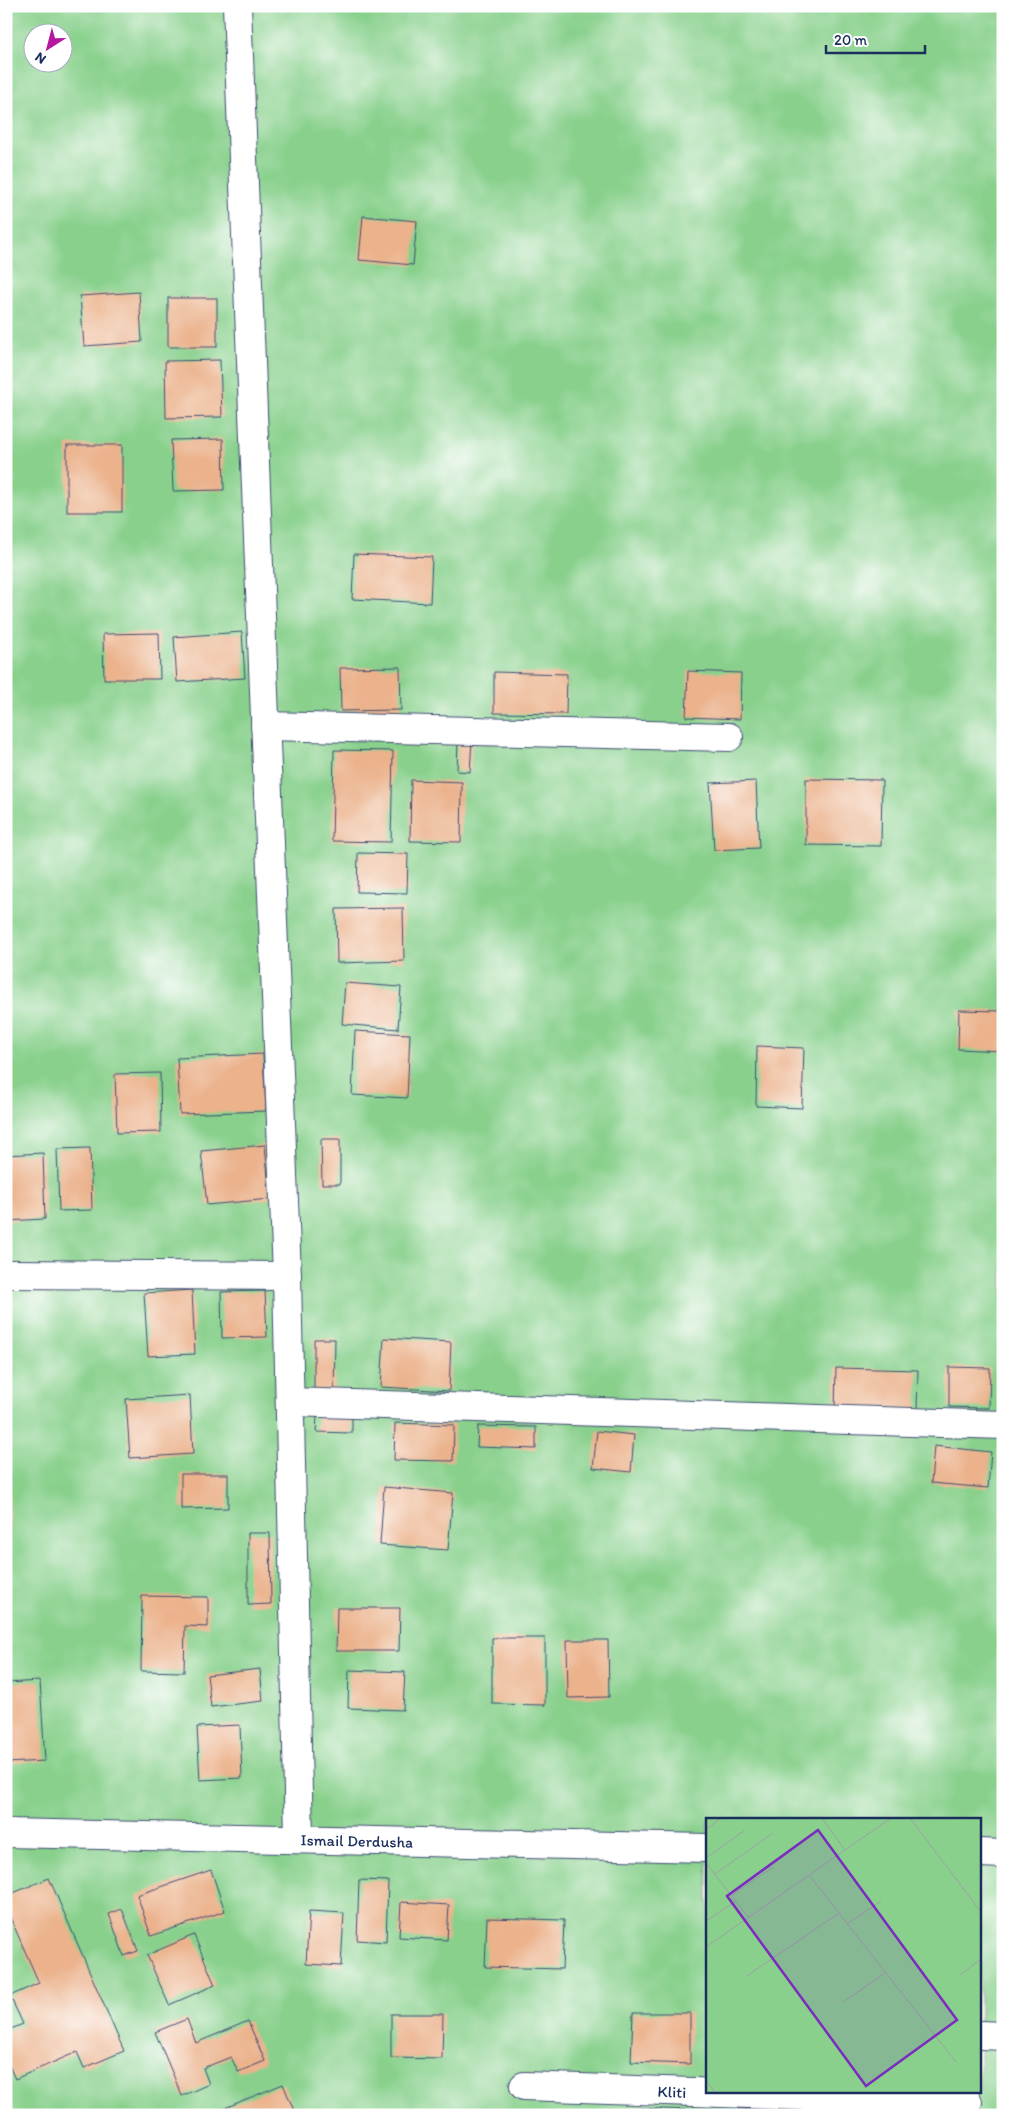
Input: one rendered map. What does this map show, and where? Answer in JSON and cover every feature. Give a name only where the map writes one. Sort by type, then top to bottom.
[{"type":"street","points":[[237,6],[287,1276],[299,1839]]},
{"type":"street","points":[[265,726],[729,737]]},
{"type":"street","points":[[6,1274],[287,1276]]},
{"type":"street","points":[[290,1402],[1003,1425]]},
{"type":"street","name":"Ismail Derdusha","points":[[6,1833],[706,1848]]},
{"type":"street","points":[[982,1854],[1003,1854]]},
{"type":"street","points":[[982,2035],[1003,2036]]},
{"type":"street","name":"Kliti","points":[[524,2086],[706,2093]]},
{"type":"street","name":"Kliti","points":[[733,2094],[969,2103]]},
{"type":"green space","points":[[6,6],[1003,6],[1003,2115],[6,2115]]},
{"type":"building","points":[[363,216],[417,221],[413,265],[359,260]]},
{"type":"building","points":[[139,292],[142,342],[84,346],[80,296]]},
{"type":"building","points":[[168,298],[217,298],[217,347],[168,347]]},
{"type":"building","points":[[220,360],[222,417],[166,418],[165,361]]},
{"type":"building","points":[[223,439],[224,490],[173,491],[171,440]]},
{"type":"building","points":[[67,445],[122,445],[122,512],[67,512]]},
{"type":"building","points":[[354,554],[432,557],[430,603],[352,599]]},
{"type":"building","points":[[242,632],[245,678],[177,682],[174,637]]},
{"type":"building","points":[[159,633],[160,679],[104,679],[103,634]]},
{"type":"building","points":[[400,667],[401,710],[341,711],[340,668]]},
{"type":"building","points":[[688,671],[741,673],[740,719],[686,717]]},
{"type":"building","points":[[494,672],[567,674],[566,714],[494,713]]},
{"type":"building","points":[[458,739],[472,740],[470,772],[457,771]]},
{"type":"building","points":[[334,750],[393,751],[391,842],[332,841]]},
{"type":"building","points":[[806,779],[882,780],[881,846],[806,845]]},
{"type":"building","points":[[411,780],[462,782],[461,842],[410,841]]},
{"type":"building","points":[[756,781],[759,848],[714,850],[710,783]]},
{"type":"building","points":[[358,853],[408,854],[407,893],[357,892]]},
{"type":"building","points":[[403,908],[404,961],[337,963],[336,909]]},
{"type":"building","points":[[345,983],[401,987],[398,1029],[342,1024]]},
{"type":"building","points":[[959,1010],[1003,1011],[1003,1051],[958,1049]]},
{"type":"building","points":[[355,1031],[410,1034],[407,1098],[352,1095]]},
{"type":"building","points":[[757,1046],[804,1048],[802,1108],[756,1106]]},
{"type":"building","points":[[263,1054],[266,1111],[180,1114],[177,1058]]},
{"type":"building","points":[[160,1073],[161,1132],[117,1133],[115,1074]]},
{"type":"building","points":[[321,1139],[340,1139],[340,1184],[322,1184]]},
{"type":"building","points":[[265,1145],[270,1199],[207,1205],[201,1151]]},
{"type":"building","points":[[90,1148],[92,1210],[59,1211],[57,1149]]},
{"type":"building","points":[[43,1153],[45,1219],[6,1221],[6,1155]]},
{"type":"building","points":[[192,1290],[195,1354],[148,1356],[144,1293]]},
{"type":"building","points":[[265,1291],[267,1337],[222,1338],[221,1292]]},
{"type":"building","points":[[384,1338],[451,1342],[449,1391],[381,1387]]},
{"type":"building","points":[[314,1339],[335,1339],[334,1395],[314,1395]]},
{"type":"building","points":[[949,1367],[990,1368],[989,1408],[949,1407]]},
{"type":"building","points":[[836,1368],[918,1370],[917,1410],[835,1408]]},
{"type":"building","points":[[190,1395],[193,1454],[130,1458],[126,1399]]},
{"type":"building","points":[[317,1416],[352,1417],[352,1433],[316,1432]]},
{"type":"building","points":[[395,1423],[454,1425],[453,1461],[394,1460]]},
{"type":"building","points":[[478,1426],[536,1427],[536,1449],[477,1447]]},
{"type":"building","points":[[597,1431],[634,1435],[631,1472],[593,1468]]},
{"type":"building","points":[[934,1446],[991,1452],[988,1488],[931,1483]]},
{"type":"building","points":[[6,1473],[10,1473],[9,1529],[6,1529]]},
{"type":"building","points":[[181,1474],[228,1474],[228,1508],[181,1509]]},
{"type":"building","points":[[384,1487],[453,1493],[448,1550],[380,1545]]},
{"type":"building","points":[[248,1533],[270,1533],[271,1604],[248,1605]]},
{"type":"building","points":[[142,1596],[208,1597],[208,1627],[185,1626],[184,1672],[141,1671]]},
{"type":"building","points":[[337,1608],[400,1608],[399,1651],[336,1651]]},
{"type":"building","points":[[492,1638],[545,1638],[545,1705],[492,1704]]},
{"type":"building","points":[[567,1640],[608,1640],[609,1697],[568,1698]]},
{"type":"building","points":[[260,1669],[263,1701],[211,1707],[207,1675]]},
{"type":"building","points":[[349,1670],[405,1672],[403,1710],[348,1708]]},
{"type":"building","points":[[40,1681],[45,1761],[6,1763],[6,1683]]},
{"type":"building","points":[[240,1725],[242,1778],[200,1780],[197,1727]]},
{"type":"building","points":[[211,1870],[225,1911],[151,1936],[137,1895]]},
{"type":"building","points":[[49,1878],[124,2051],[84,2068],[77,2052],[15,2079],[6,2059],[6,2031],[23,2024],[10,1996],[39,1983],[6,1908],[6,1896]]},
{"type":"building","points":[[359,1880],[388,1881],[386,1942],[357,1940]]},
{"type":"building","points":[[401,1902],[449,1905],[447,1940],[399,1937]]},
{"type":"building","points":[[122,1909],[138,1951],[124,1956],[109,1914]]},
{"type":"building","points":[[309,1911],[344,1913],[341,1966],[306,1964]]},
{"type":"building","points":[[487,1918],[564,1920],[562,1969],[485,1967]]},
{"type":"building","points":[[194,1935],[215,1985],[169,2005],[147,1955]]},
{"type":"building","points":[[633,2013],[690,2013],[690,2064],[631,2062]]},
{"type":"building","points":[[391,2014],[443,2014],[442,2059],[391,2058]]},
{"type":"building","points":[[187,2019],[196,2043],[248,2021],[265,2061],[238,2072],[231,2057],[203,2068],[209,2084],[182,2096],[155,2032]]},
{"type":"building","points":[[283,2084],[296,2115],[208,2115]]},
{"type":"building","points":[[640,2108],[689,2110],[688,2115],[640,2115]]},
{"type":"building","points":[[738,2109],[787,2112],[786,2115],[738,2115]]}]
